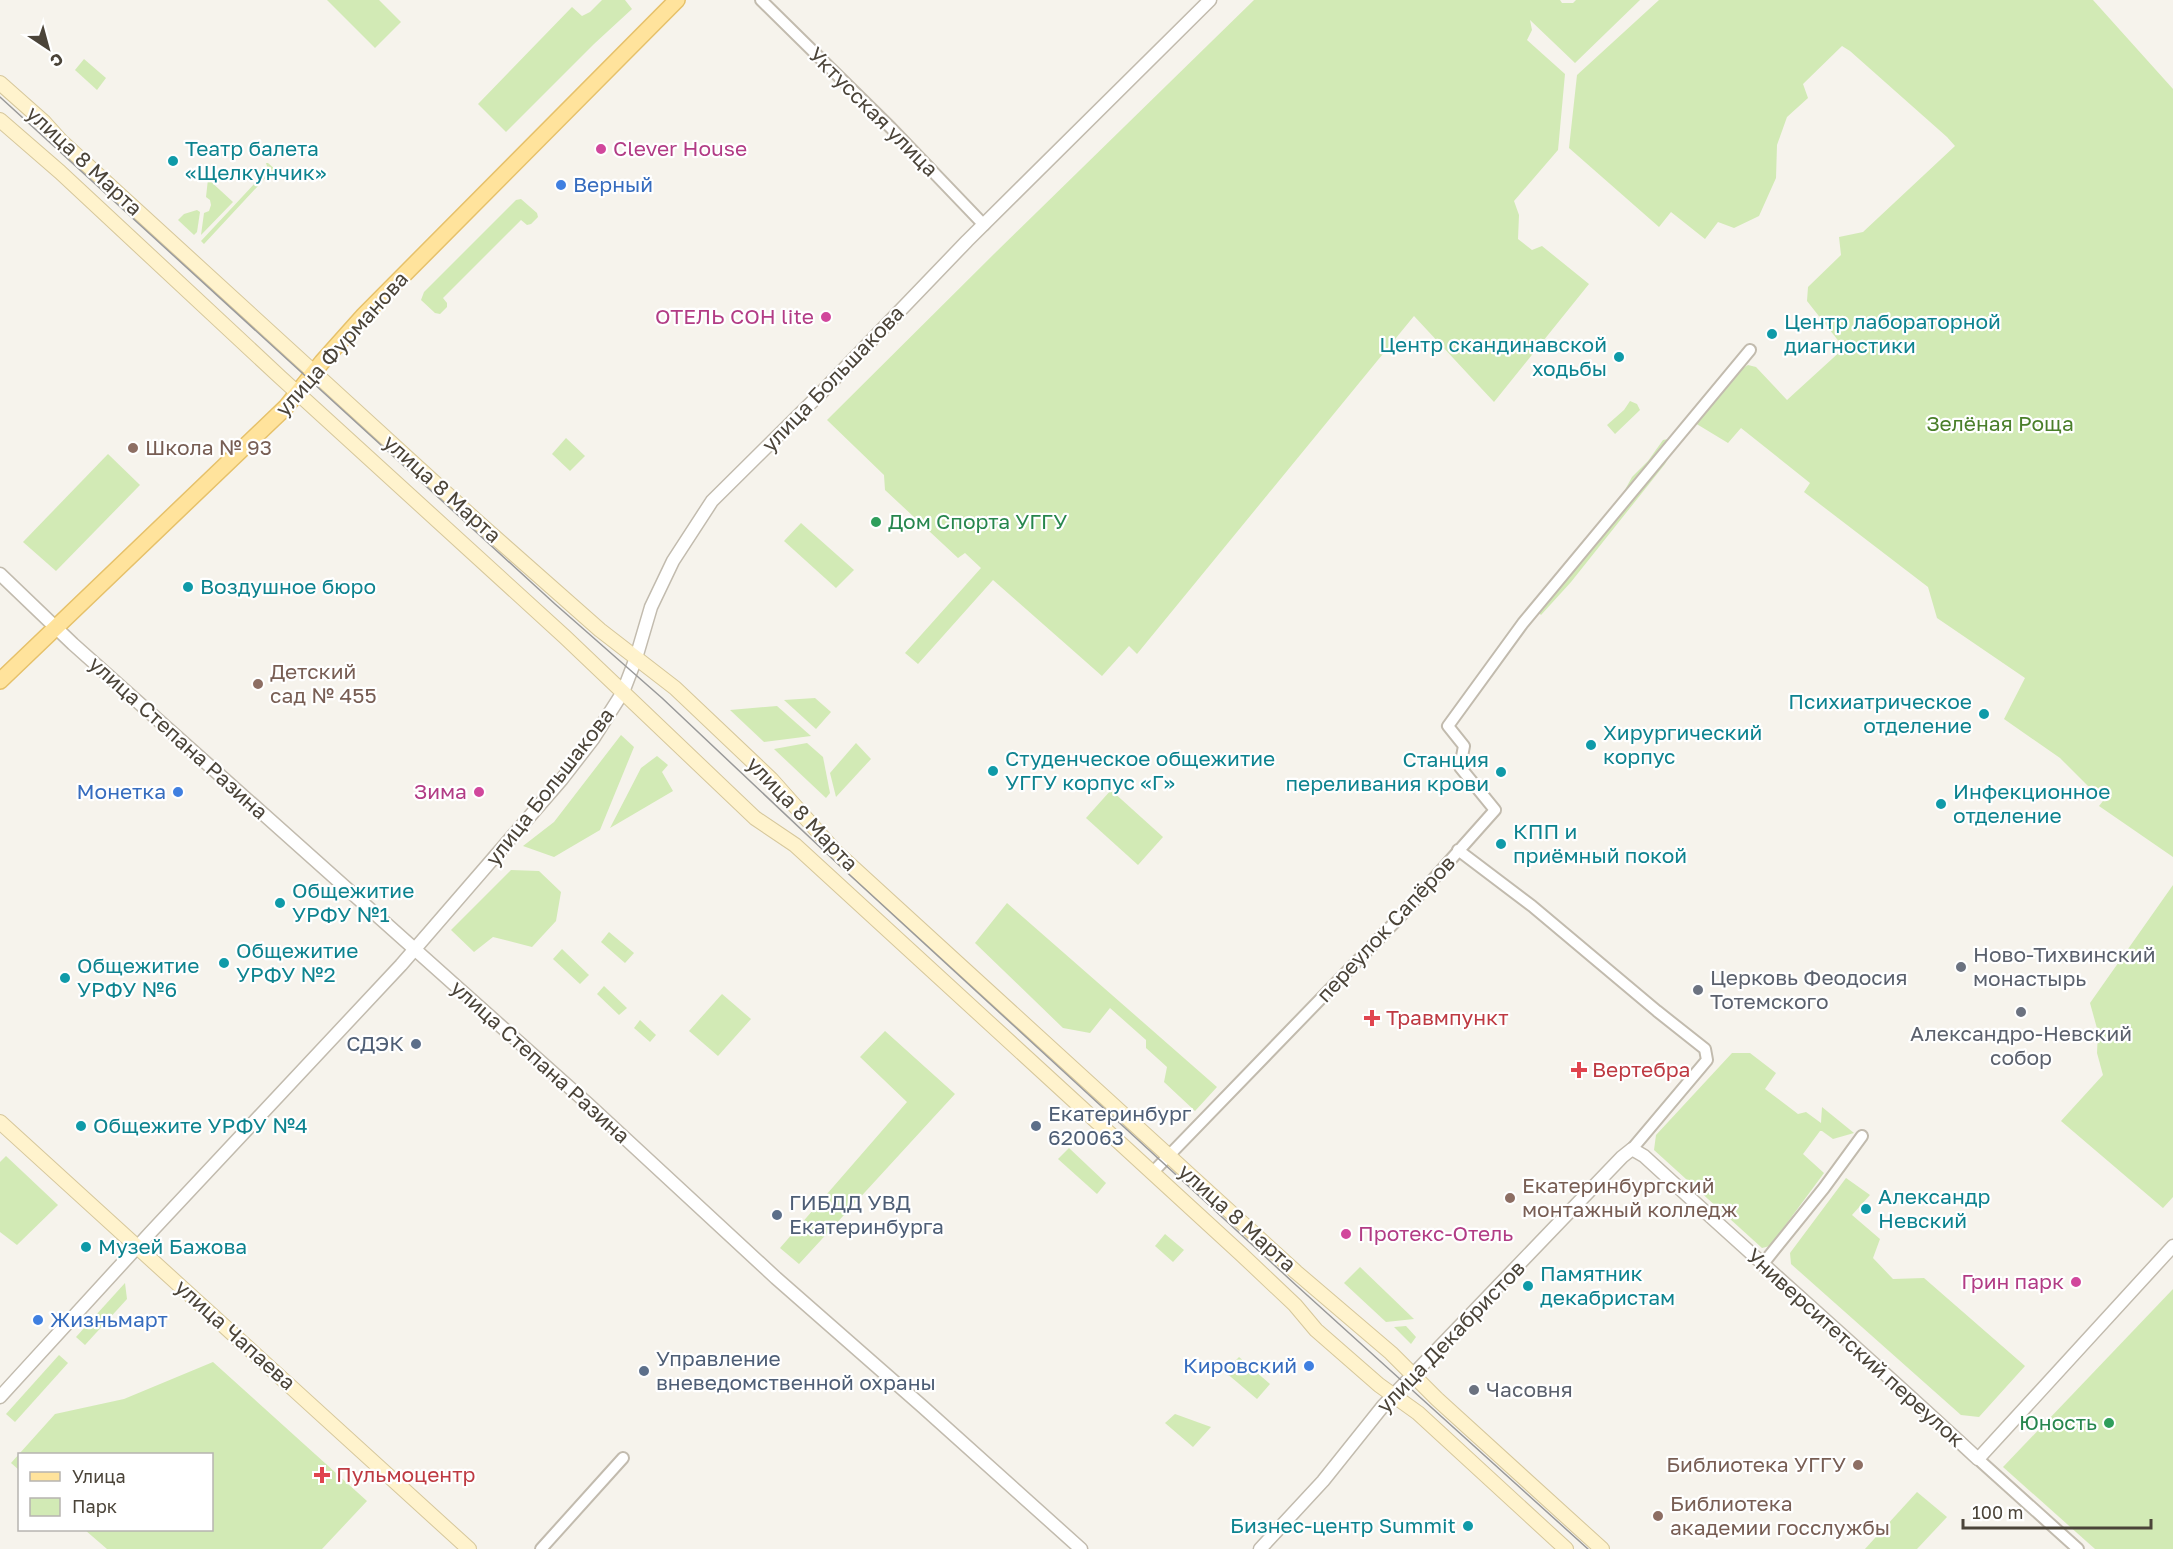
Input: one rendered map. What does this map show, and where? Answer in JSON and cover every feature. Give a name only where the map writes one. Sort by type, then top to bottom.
[{"type":"main road","name":"улица Фурманова","points":[[0,681],[286,407],[313,373],[395,283],[677,0]]},
{"type":"main road","name":"улица 8 Марта","points":[[0,83],[480,524],[600,630],[675,688],[771,779],[836,852],[1296,1272],[1391,1353],[1602,1549]]},
{"type":"main road","name":"улица 8 Марта","points":[[0,120],[60,172],[297,393],[469,548],[755,818],[795,845],[1152,1173],[1295,1305],[1316,1330],[1393,1395],[1418,1413],[1566,1549]]},
{"type":"main road","name":"улица Чапаева","points":[[0,1122],[469,1549]]},
{"type":"street","name":"Уктусская улица","points":[[761,0],[891,128],[984,225]]},
{"type":"street","name":"улица Большакова","points":[[0,1398],[137,1247],[414,950],[562,779],[599,730],[623,692],[636,658],[651,606],[672,561],[712,501],[1210,0]]},
{"type":"street","name":"переулок Сапёров","points":[[1152,1173],[1397,920],[1495,810],[1460,767],[1464,746],[1448,726],[1523,623],[1750,350]]},
{"type":"street","name":"улица Степана Разина","points":[[0,574],[56,628],[596,1111],[776,1278],[1081,1549]]},
{"type":"street","name":"улица Декабристов","points":[[1260,1549],[1323,1481],[1393,1395],[1632,1149],[1707,1060],[1707,1053],[1702,1046],[1532,906],[1458,850]]},
{"type":"street","points":[[1762,1265],[1824,1188],[1862,1136]]},
{"type":"street","name":"Университетский переулок","points":[[1632,1149],[1644,1156],[2078,1549]]},
{"type":"street","points":[[1978,1459],[2173,1246]]},
{"type":"street","points":[[541,1549],[623,1458]]},
{"type":"green space","points":[[327,0],[379,0],[401,22],[375,48]]},
{"type":"green space","points":[[602,0],[625,0],[632,9],[506,132],[478,104],[572,7],[582,16],[590,12]]},
{"type":"green space","points":[[1254,0],[1560,0],[1562,3],[1573,3],[1576,0],[1640,0],[1575,63],[1530,20],[1532,30],[1527,40],[1565,74],[1558,150],[1514,201],[1519,215],[1518,239],[1532,250],[1542,246],[1589,284],[1494,402],[1414,316],[1137,654],[1129,646],[1102,676],[993,580],[918,664],[905,653],[981,568],[965,553],[958,558],[885,490],[884,475],[827,420]]},
{"type":"green space","name":"Зелёная Роща","points":[[1659,0],[2093,0],[2173,89],[2173,857],[2099,806],[2103,801],[2060,758],[2004,719],[2025,678],[1937,618],[1928,587],[1804,492],[1810,483],[1741,428],[1728,443],[1695,423],[1740,370],[1748,365],[1756,367],[1787,400],[1844,348],[1807,301],[1808,287],[1841,255],[1839,237],[1863,232],[1955,146],[1842,46],[1803,84],[1808,98],[1787,117],[1777,145],[1776,178],[1759,216],[1734,228],[1718,222],[1705,239],[1671,212],[1659,227],[1569,148],[1577,75]]},
{"type":"green space","points":[[84,59],[106,78],[97,90],[75,70]]},
{"type":"green space","points":[[266,163],[277,171],[277,174],[271,172],[204,244],[201,241],[268,169]]},
{"type":"green space","points":[[208,179],[233,202],[201,235],[204,213],[209,211],[211,205],[210,200],[206,197]]},
{"type":"green space","points":[[521,199],[537,213],[538,217],[527,225],[521,220],[443,298],[447,307],[440,314],[435,313],[421,300],[424,292],[516,200]]},
{"type":"green space","points":[[197,210],[200,212],[197,232],[194,235],[178,220],[184,214]]},
{"type":"green space","points":[[1630,401],[1637,404],[1640,410],[1615,434],[1607,425],[1624,410]]},
{"type":"green space","points":[[566,438],[585,456],[570,471],[552,454]]},
{"type":"green space","points":[[1668,439],[1675,447],[1665,464],[1571,582],[1541,615],[1533,607],[1620,499],[1632,477],[1648,461],[1663,440]]},
{"type":"green space","points":[[108,454],[140,485],[56,571],[23,542]]},
{"type":"green space","points":[[801,523],[854,570],[836,588],[784,541]]},
{"type":"green space","points":[[815,698],[831,712],[816,729],[784,700]]},
{"type":"green space","points":[[777,706],[811,736],[764,742],[730,710]]},
{"type":"green space","points":[[621,735],[634,747],[600,830],[554,857],[523,846],[554,822]]},
{"type":"green space","points":[[807,743],[823,757],[830,793],[826,798],[774,749]]},
{"type":"green space","points":[[856,743],[871,759],[836,797],[830,773]]},
{"type":"green space","points":[[657,756],[668,765],[662,772],[673,791],[610,828],[641,768]]},
{"type":"green space","points":[[1111,790],[1163,837],[1138,865],[1086,818]]},
{"type":"green space","points":[[511,870],[539,871],[561,892],[556,921],[532,947],[493,937],[474,952],[451,930]]},
{"type":"green space","points":[[2173,885],[2173,1197],[2163,1208],[2061,1121],[2103,1075],[2097,1053],[2098,1032],[2090,1003]]},
{"type":"green space","points":[[1007,903],[1217,1087],[1195,1111],[1164,1082],[1167,1067],[1146,1048],[1146,1040],[1110,1008],[1090,1033],[1063,1028],[975,943]]},
{"type":"green space","points":[[609,932],[634,953],[625,963],[601,942]]},
{"type":"green space","points":[[562,949],[589,975],[580,984],[553,959]]},
{"type":"green space","points":[[604,986],[627,1008],[619,1015],[597,994]]},
{"type":"green space","points":[[722,994],[751,1019],[718,1056],[689,1031]]},
{"type":"green space","points":[[640,1020],[656,1035],[650,1042],[634,1028]]},
{"type":"green space","points":[[885,1031],[955,1094],[799,1264],[780,1248],[907,1102],[860,1057]]},
{"type":"green space","points":[[1732,1053],[1750,1053],[1776,1073],[1765,1089],[1798,1114],[1806,1112],[1821,1123],[1822,1107],[1854,1133],[1833,1139],[1820,1131],[1803,1154],[1824,1173],[1770,1246],[1762,1248],[1654,1150],[1656,1135]]},
{"type":"green space","points":[[1069,1148],[1106,1183],[1097,1194],[1058,1159]]},
{"type":"green space","points":[[6,1156],[58,1205],[17,1245],[0,1232],[0,1162]]},
{"type":"green space","points":[[1846,1178],[1870,1195],[1852,1215],[1880,1239],[1873,1258],[1893,1279],[1924,1278],[2025,1366],[1979,1417],[1961,1415],[1791,1264],[1790,1253]]},
{"type":"green space","points":[[1165,1234],[1184,1250],[1173,1262],[1155,1246]]},
{"type":"green space","points":[[1360,1267],[1414,1319],[1386,1322],[1344,1283]]},
{"type":"green space","points":[[125,1283],[127,1299],[85,1345],[76,1337]]},
{"type":"green space","name":"Юность","points":[[2173,1289],[2173,1549],[2095,1549],[2003,1467]]},
{"type":"green space","points":[[1406,1326],[1416,1337],[1411,1344],[1394,1327]]},
{"type":"green space","points":[[59,1355],[68,1363],[15,1422],[6,1414]]},
{"type":"green space","points":[[1239,1357],[1270,1384],[1257,1399],[1225,1372]]},
{"type":"green space","points":[[213,1362],[367,1501],[322,1549],[107,1549],[86,1531],[213,1531],[213,1453],[20,1453],[55,1414],[124,1399]]},
{"type":"green space","points":[[1175,1414],[1211,1427],[1193,1447],[1165,1423]]},
{"type":"green space","points":[[18,1455],[18,1469],[11,1463]]},
{"type":"green space","points":[[1917,1492],[1947,1517],[1917,1549],[1865,1549]]},
{"type":"tram line","points":[[0,97],[555,604],[662,698],[840,866],[1297,1286],[1588,1549]]},
{"type":"place","name":"Clever House","points":[[601,149]]},
{"type":"place","name":"Театр балета «Щелкунчик»","points":[[173,161]]},
{"type":"place","name":"Верный","points":[[561,185]]},
{"type":"place","name":"ОТЕЛЬ СОН lite","points":[[826,317]]},
{"type":"place","name":"Центр лабораторной диагностики","points":[[1772,334]]},
{"type":"place","name":"Центр скандинавской ходьбы","points":[[1619,357]]},
{"type":"place","name":"Школа № 93","points":[[133,448]]},
{"type":"place","name":"Дом Спорта УГГУ","points":[[876,522]]},
{"type":"place","name":"Воздушное бюро","points":[[188,587]]},
{"type":"place","name":"Детский сад № 455","points":[[258,684]]},
{"type":"place","name":"Психиатрическое отделение","points":[[1984,714]]},
{"type":"place","name":"Хирургический корпус","points":[[1591,745]]},
{"type":"place","name":"Студенческое общежитие УГГУ корпус «Г»","points":[[993,771]]},
{"type":"place","name":"Станция переливания крови","points":[[1501,772]]},
{"type":"place","name":"Монетка","points":[[178,792]]},
{"type":"place","name":"Зима","points":[[479,792]]},
{"type":"place","name":"Инфекционное отделение","points":[[1941,804]]},
{"type":"place","name":"КПП и приёмный покой","points":[[1501,844]]},
{"type":"place","name":"Общежитие УРФУ №1","points":[[280,903]]},
{"type":"place","name":"Общежитие УРФУ №2","points":[[224,963]]},
{"type":"place","name":"Ново-Тихвинский монастырь","points":[[1961,967]]},
{"type":"place","name":"Общежитие УРФУ №6","points":[[65,978]]},
{"type":"place","name":"Церковь Феодосия Тотемского","points":[[1698,990]]},
{"type":"place","name":"Александро-Невский собор","points":[[2021,1012]]},
{"type":"place","name":"Травмпункт","points":[[1372,1018]]},
{"type":"place","name":"СДЭК","points":[[416,1044]]},
{"type":"place","name":"Вертебра","points":[[1579,1070]]},
{"type":"place","name":"Общежите УРФУ №4","points":[[81,1126]]},
{"type":"place","name":"Екатеринбург 620063","points":[[1036,1126]]},
{"type":"place","name":"Екатеринбургский монтажный колледж","points":[[1510,1198]]},
{"type":"place","name":"Александр Невский","points":[[1866,1209]]},
{"type":"place","name":"ГИБДД УВД Екатеринбурга","points":[[777,1215]]},
{"type":"place","name":"Протекс-Отель","points":[[1346,1234]]},
{"type":"place","name":"Музей Бажова","points":[[86,1247]]},
{"type":"place","name":"Грин парк","points":[[2076,1282]]},
{"type":"place","name":"Памятник декабристам","points":[[1528,1286]]},
{"type":"place","name":"Жизньмарт","points":[[38,1320]]},
{"type":"place","name":"Кировский","points":[[1309,1366]]},
{"type":"place","name":"Управление вневедомственной охраны","points":[[644,1371]]},
{"type":"place","name":"Часовня","points":[[1474,1390]]},
{"type":"place","name":"Юность","points":[[2109,1423]]},
{"type":"place","name":"Библиотека УГГУ","points":[[1858,1465]]},
{"type":"place","name":"Пульмоцентр","points":[[322,1475]]},
{"type":"place","name":"Библиотека академии госслужбы","points":[[1658,1516]]},
{"type":"place","name":"Бизнес-центр Summit","points":[[1468,1526]]}]
